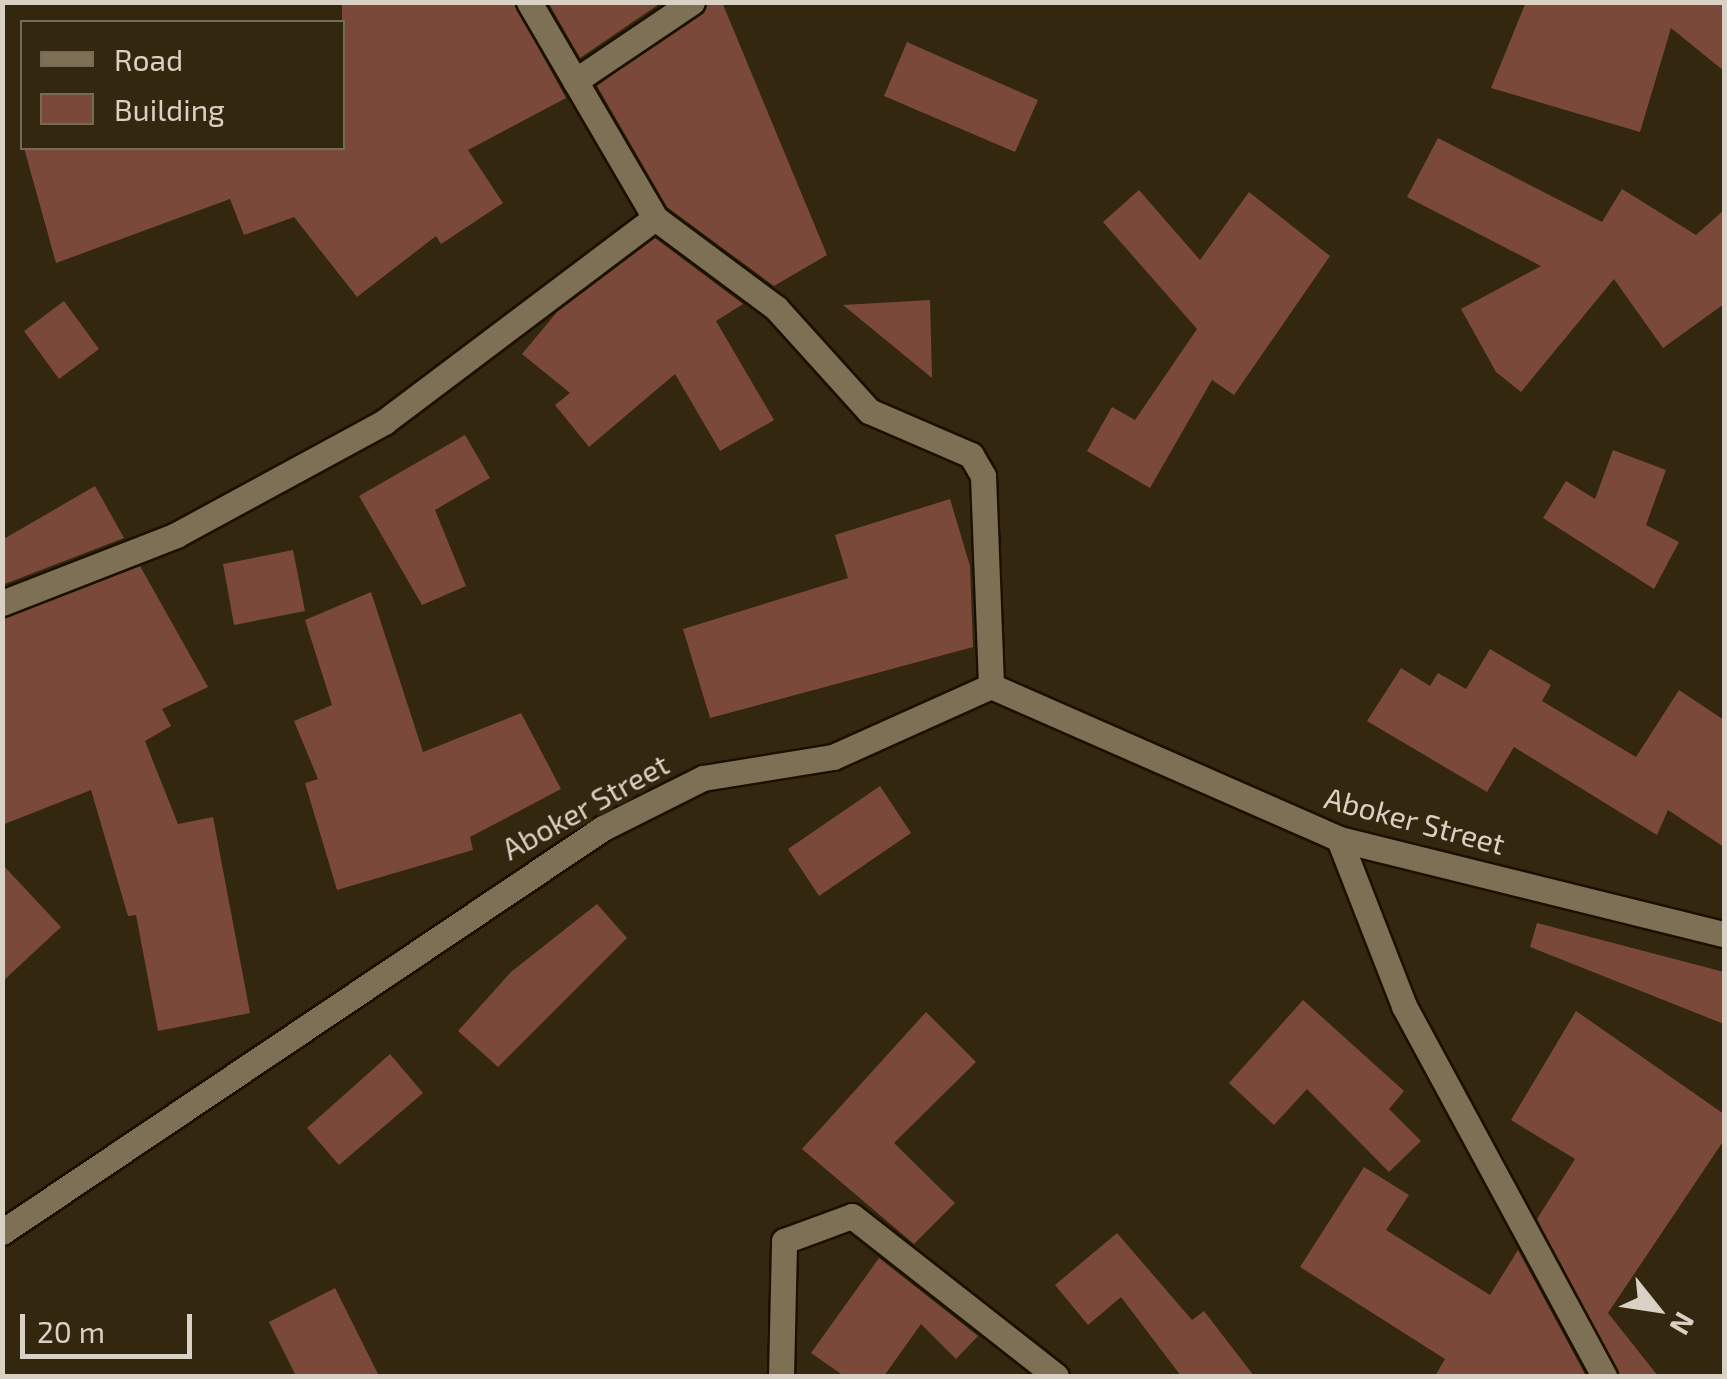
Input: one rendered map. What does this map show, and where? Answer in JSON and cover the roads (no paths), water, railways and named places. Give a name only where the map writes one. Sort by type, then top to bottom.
[{"type":"street","points":[[529,2],[655,218],[776,308],[868,411],[971,455],[983,476],[991,686]]},
{"type":"street","points":[[575,81],[692,2]]},
{"type":"street","points":[[2,603],[176,535],[384,422],[655,218]]},
{"type":"street","name":"Aboker Street","points":[[2,1232],[604,828],[703,778],[833,758],[991,686],[1339,839],[1724,934]]},
{"type":"street","points":[[1339,839],[1404,1006],[1604,1376]]},
{"type":"street","points":[[781,1376],[784,1241],[852,1216],[1056,1376]]}]
